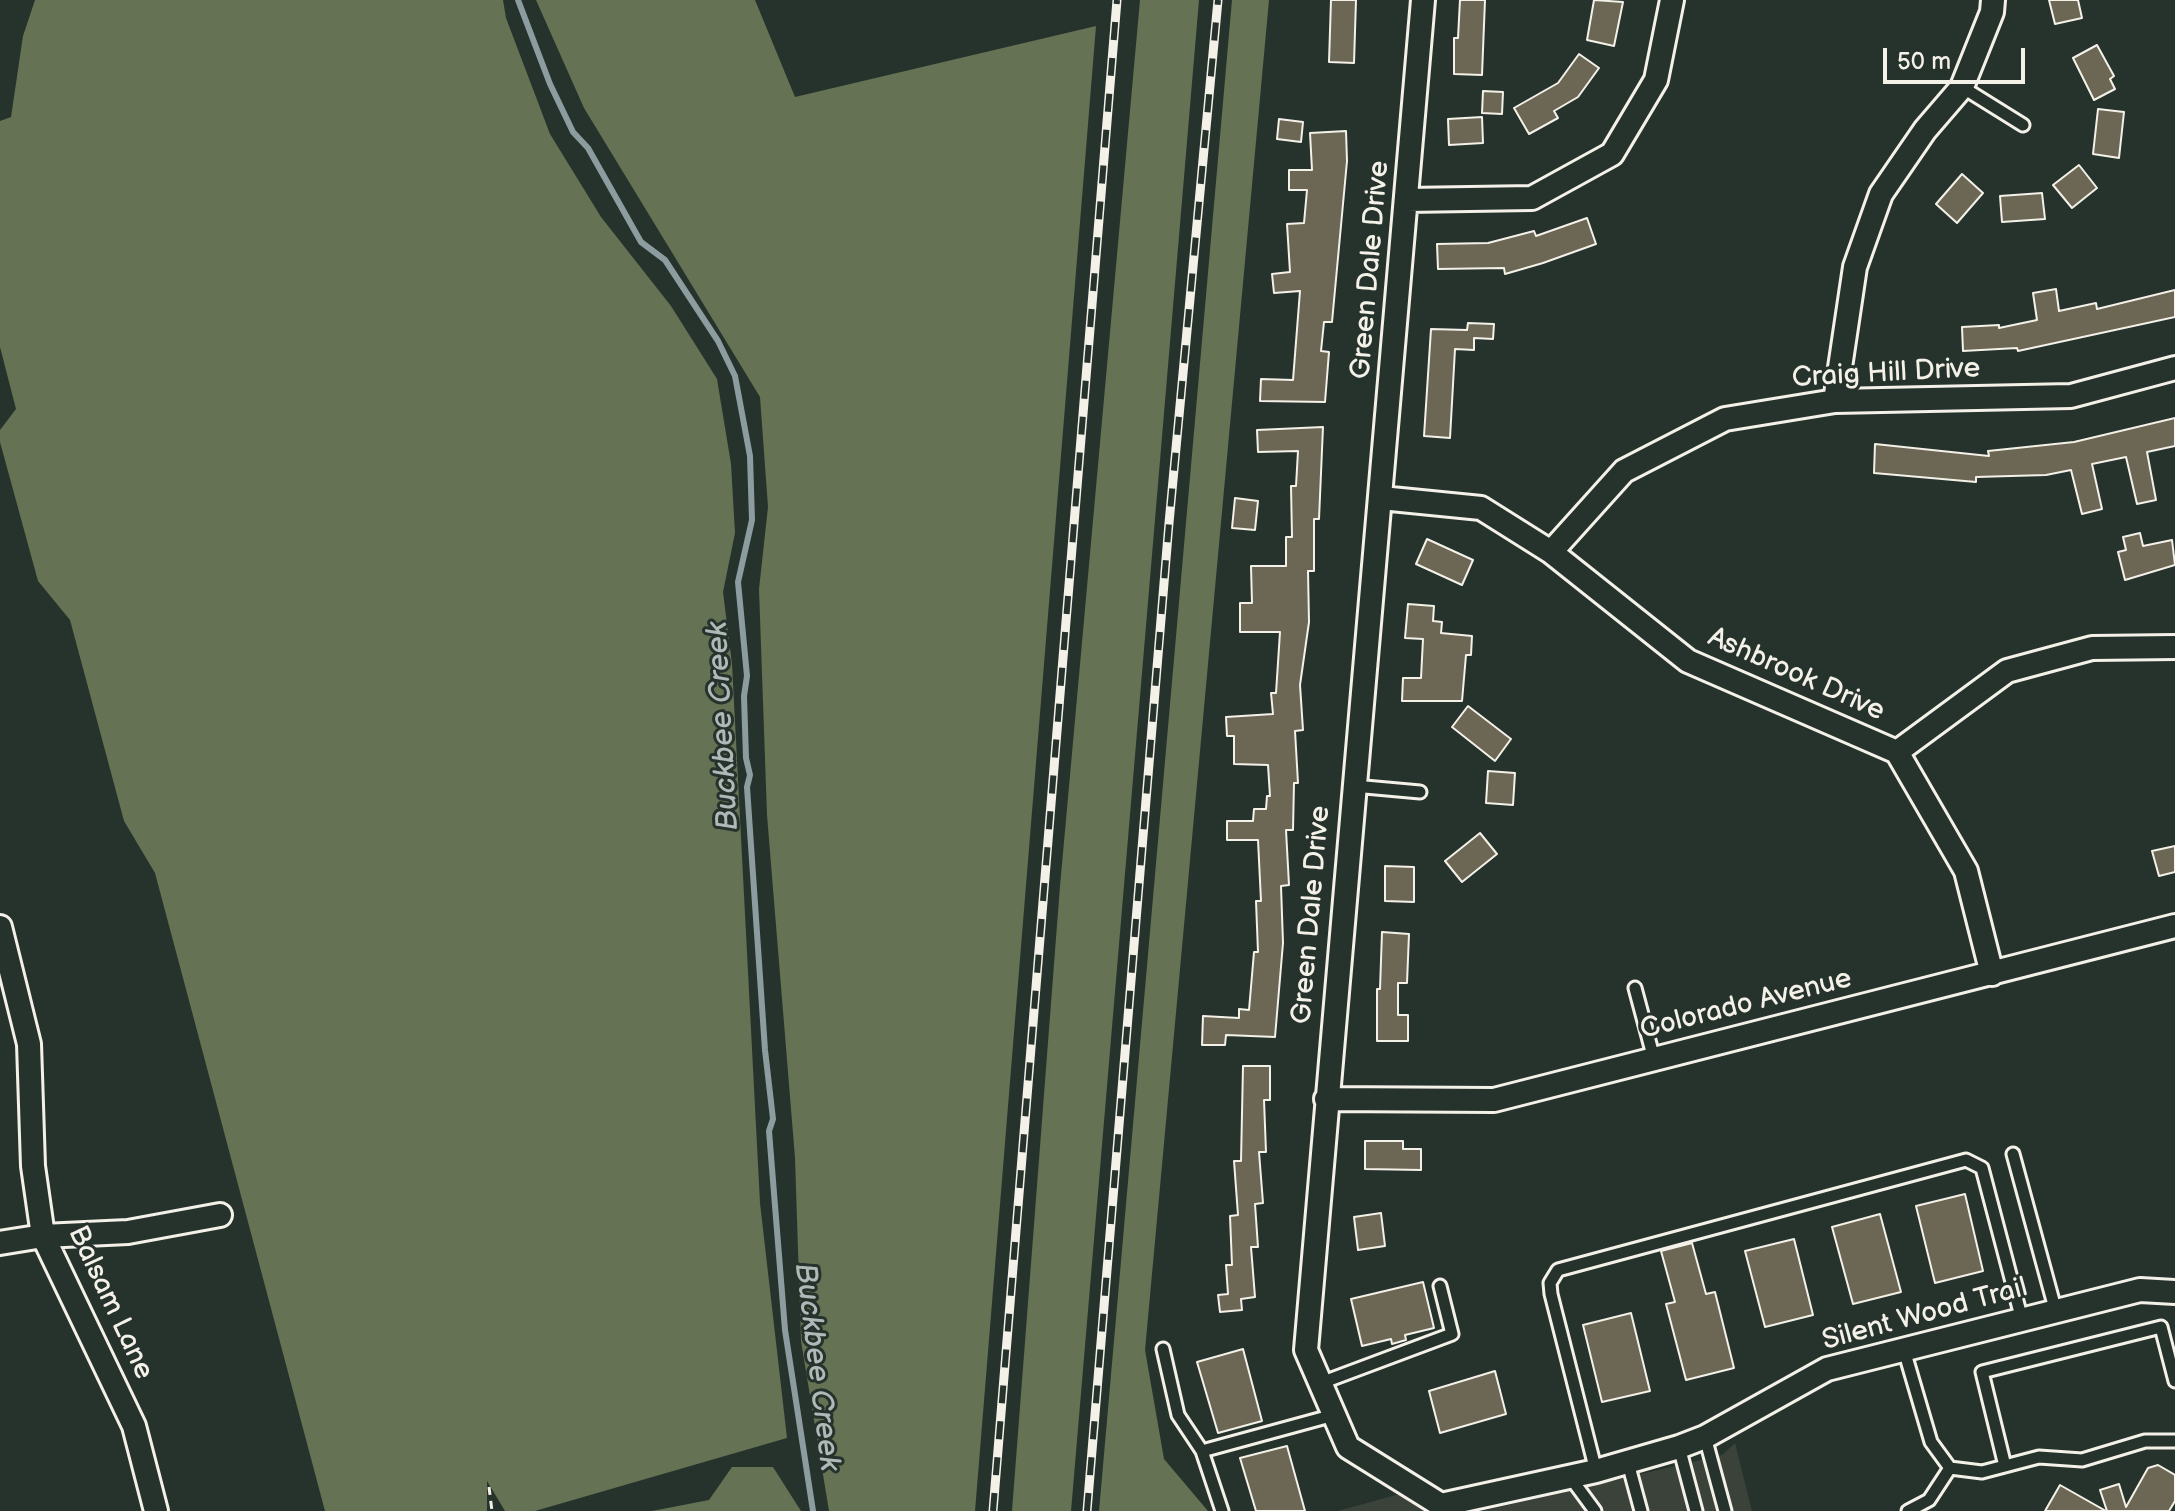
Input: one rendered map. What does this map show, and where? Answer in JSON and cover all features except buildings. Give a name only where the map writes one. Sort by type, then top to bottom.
[{"type":"street","name":"Green Dale Drive","points":[[1423,0],[1306,1350],[1348,1447],[1441,1505],[1628,1463],[1705,1437]]},
{"type":"street","points":[[1407,200],[1532,198],[1612,154],[1656,80],[1672,0]]},
{"type":"street","points":[[1835,401],[1855,267],[1881,194],[1925,130],[1962,87],[1992,12],[1993,0]]},
{"type":"street","name":"Craig Hill Drive","points":[[1551,552],[1624,471],[1725,419],[1835,401],[2071,396],[2175,368]]},
{"type":"street","name":"Ashbrook Drive","points":[[1381,498],[1481,508],[1551,552],[1688,661],[1897,752],[1966,871],[1992,974]]},
{"type":"street","points":[[1897,752],[2007,671],[2092,648],[2175,647]]},
{"type":"street","name":"Colorado Avenue","points":[[1326,1099],[1494,1100],[2175,926]]},
{"type":"street","name":"Balsam Lane","points":[[0,927],[29,1044],[33,1166],[43,1236],[134,1426],[156,1511]]},
{"type":"street","points":[[0,1243],[43,1236],[128,1232],[220,1215]]},
{"type":"street","name":"Silent Wood Trail","points":[[1705,1437],[1827,1369],[2140,1290],[2175,1292]]},
{"type":"lane","points":[[1962,87],[2023,125]]},
{"type":"lane","points":[[1354,786],[1420,792]]},
{"type":"lane","points":[[1635,988],[1654,1059]]},
{"type":"lane","points":[[2013,1154],[2056,1312]]},
{"type":"lane","points":[[1596,1471],[1551,1294],[1550,1283],[1558,1270],[1966,1160],[1982,1168],[2022,1320]]},
{"type":"lane","points":[[1321,1383],[1452,1334],[1440,1286]]},
{"type":"lane","points":[[2005,1466],[1982,1372],[2161,1327],[2175,1381]]},
{"type":"lane","points":[[1163,1349],[1178,1415],[1202,1451],[1222,1511]]},
{"type":"lane","points":[[1904,1350],[1931,1442],[1950,1468],[1982,1472],[2039,1457],[2082,1460],[2145,1441],[2175,1441]]},
{"type":"lane","points":[[1202,1451],[1334,1415]]},
{"type":"lane","points":[[1705,1437],[1725,1511]]},
{"type":"lane","points":[[1679,1447],[1696,1511]]},
{"type":"lane","points":[[1628,1463],[1641,1511]]},
{"type":"lane","points":[[1908,1511],[1929,1500],[1950,1468]]},
{"type":"lane","points":[[1570,1477],[1595,1511]]},
{"type":"path","points":[[489,1487],[492,1511]]},
{"type":"shaded area","points":[[1735,1443],[1752,1511],[1483,1511],[1722,1455]]},
{"type":"shaded area","points":[[1403,1493],[1458,1511],[1338,1511]]},
{"type":"green space","points":[[35,0],[503,0],[506,18],[550,134],[601,217],[671,306],[717,379],[731,464],[735,533],[723,592],[732,664],[760,1203],[787,1438],[535,1511],[505,1511],[487,1481],[487,1511],[325,1511],[155,873],[124,821],[70,620],[38,581],[0,442],[0,430],[16,409],[0,347],[0,121],[11,117],[23,36]]},
{"type":"green space","points":[[536,0],[755,0],[795,97],[1096,26],[975,1511],[829,1511],[801,1341],[795,1158],[767,815],[759,589],[768,507],[760,397],[584,108]]},
{"type":"green space","points":[[1140,0],[1199,0],[1071,1511],[1012,1511],[1060,886]]},
{"type":"green space","points":[[1232,0],[1269,0],[1145,1350],[1164,1459],[1208,1511],[1099,1511]]},
{"type":"green space","points":[[732,1467],[773,1467],[801,1511],[652,1511],[709,1500]]},
{"type":"waterway","name":"Buckbee Creek","points":[[518,0],[550,84],[573,132],[588,148],[641,242],[665,260],[718,341],[735,376],[750,456],[752,520],[738,582],[747,676],[744,696],[746,758],[750,775],[747,787],[765,1050],[773,1119],[769,1131],[785,1330],[813,1511]]},
{"type":"railway","points":[[993,1511],[1117,0]]},
{"type":"railway","points":[[1087,1511],[1169,523],[1218,0]]}]
